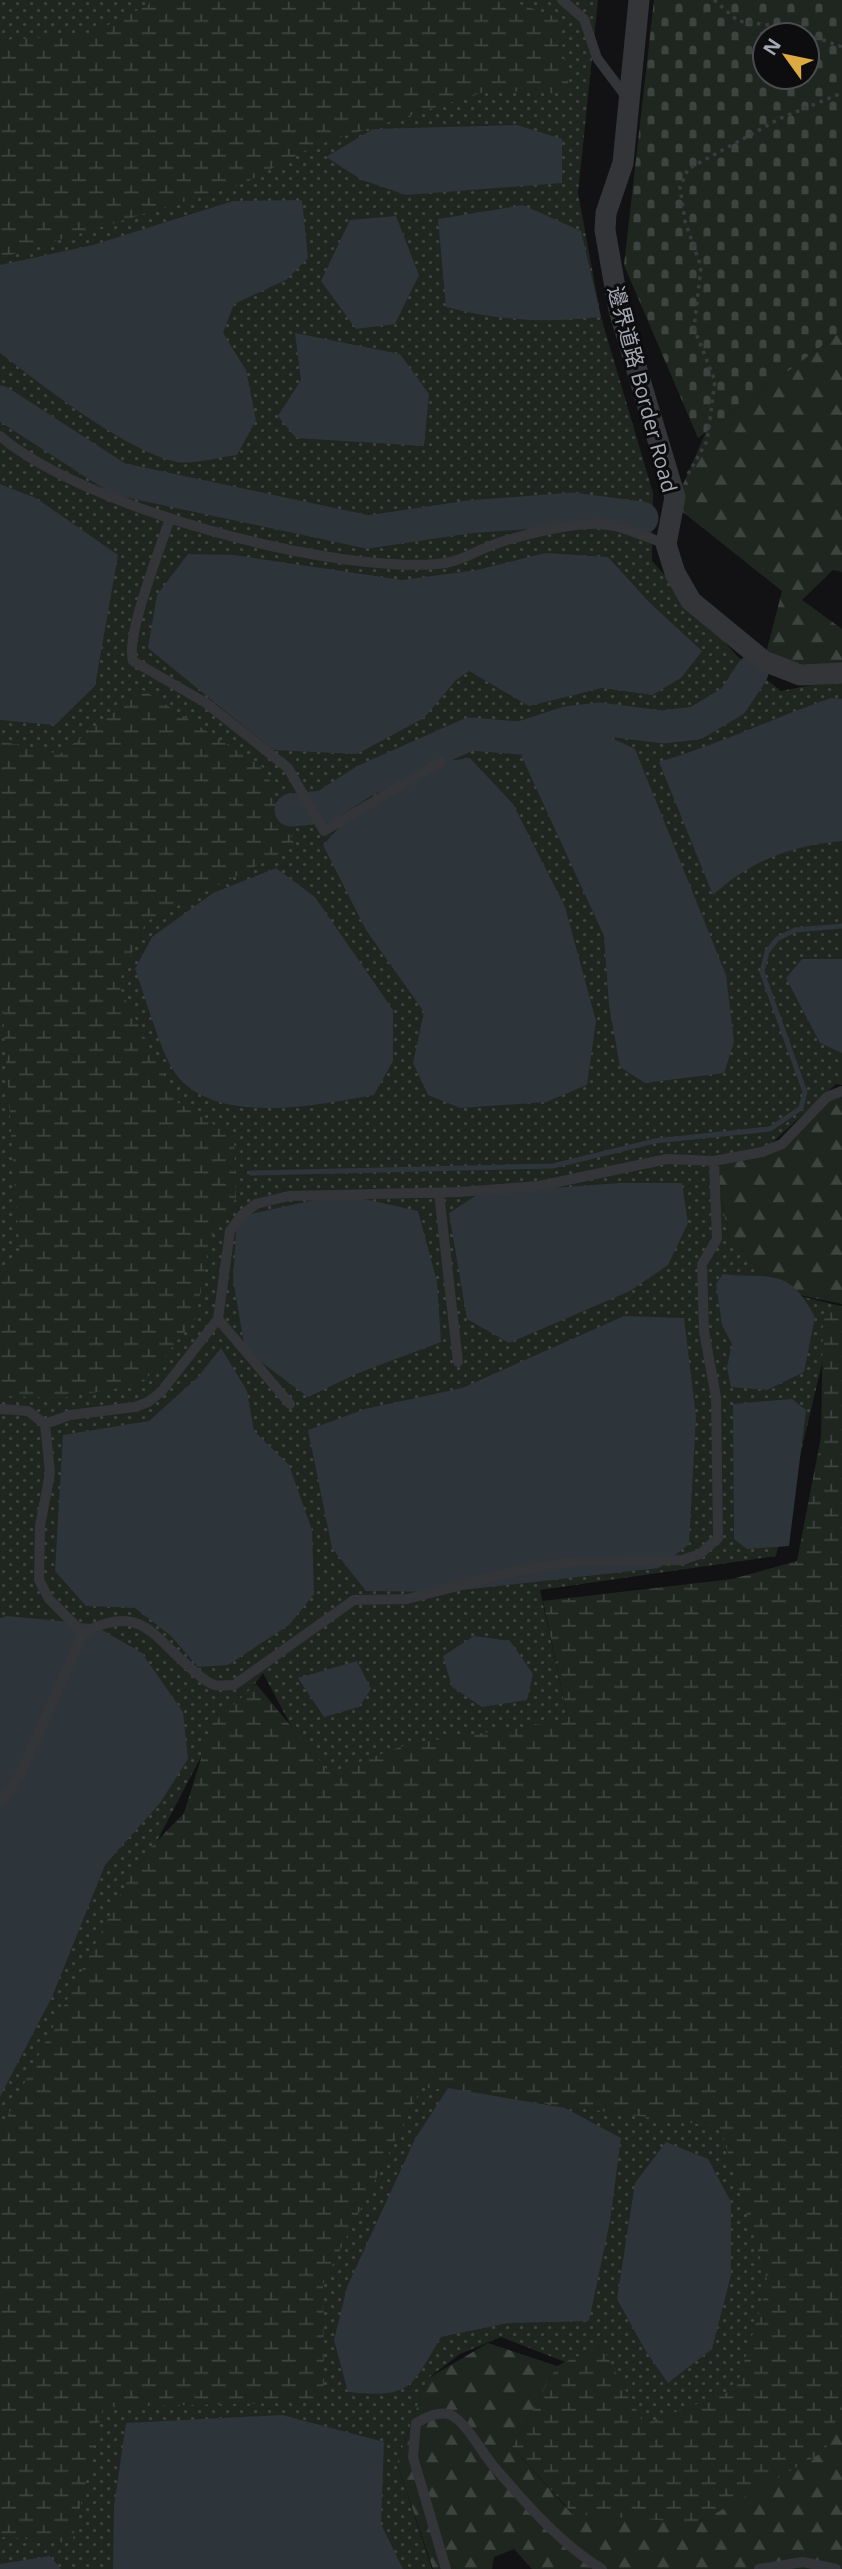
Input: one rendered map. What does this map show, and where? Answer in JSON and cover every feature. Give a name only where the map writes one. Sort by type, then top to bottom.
[{"type":"street","name":"邊界道路 Border Road","points":[[639,0],[622,174],[606,213],[605,230],[620,310],[675,497],[666,544]]},
{"type":"street","points":[[666,544],[676,573],[691,601],[764,661],[800,676],[842,673]]},
{"type":"lane","points":[[562,0],[584,19],[597,58],[630,103]]},
{"type":"lane","points":[[0,436],[50,470],[170,517],[321,557],[391,564],[438,564],[501,542],[585,524],[611,525],[666,544]]},
{"type":"lane","points":[[170,517],[134,631],[130,651],[134,661],[206,704],[288,768],[324,831],[441,762]]},
{"type":"lane","points":[[46,1424],[70,1415],[135,1407],[148,1402],[161,1392],[218,1319],[230,1231],[242,1214],[256,1204],[289,1196],[439,1193],[539,1186],[667,1159],[714,1161],[762,1152],[782,1144],[827,1097],[842,1091]]},
{"type":"lane","points":[[0,1804],[21,1773],[83,1633],[126,1619],[159,1634],[174,1655],[212,1685],[234,1685],[354,1600],[407,1600],[513,1572],[570,1562],[682,1560],[700,1555],[718,1538],[716,1397],[704,1331],[702,1264],[717,1239],[714,1161]]},
{"type":"lane","points":[[439,1193],[458,1362]]},
{"type":"lane","points":[[218,1319],[290,1404]]},
{"type":"lane","points":[[0,1409],[28,1411],[46,1424],[50,1473],[40,1526],[39,1580],[49,1599],[83,1633]]},
{"type":"lane","points":[[446,2569],[413,2457],[415,2423],[438,2414],[450,2414],[458,2420],[495,2468],[573,2552],[602,2569]]},
{"type":"lane","points":[[759,2569],[803,2562],[836,2569]]},
{"type":"path","points":[[714,0],[738,21],[791,28],[842,47]]},
{"type":"path","points":[[675,497],[707,441],[715,381],[694,328],[701,267],[685,221],[680,187],[688,169],[781,118],[842,93]]},
{"type":"green space","points":[[0,0],[598,0],[578,193],[601,317],[653,493],[652,561],[738,657],[781,691],[842,679],[842,1085],[836,1084],[762,1152],[714,1162],[728,1235],[780,1291],[836,1305],[776,1556],[540,1590],[568,1720],[321,1782],[263,1673],[203,1753],[0,2141]]},
{"type":"green space","points":[[151,0],[509,0],[558,18],[570,94],[490,90],[314,146],[245,183],[0,258],[0,40],[88,35],[148,5]]},
{"type":"green space","points":[[654,0],[842,0],[842,331],[698,438],[624,265]]},
{"type":"green space","points":[[842,331],[842,572],[833,570],[802,600],[842,629],[842,668],[764,661],[782,591],[674,505],[706,432]]},
{"type":"green space","points":[[143,690],[265,769],[295,846],[146,922],[118,984],[177,1102],[234,1137],[236,1198],[210,1238],[196,1318],[142,1384],[63,1398],[0,1396],[0,1271],[20,1258],[0,974],[0,741],[60,754]]},
{"type":"green space","points":[[842,1093],[842,1304],[780,1291],[728,1235],[714,1161],[763,1151],[822,1103]]},
{"type":"green space","points":[[836,1305],[842,1306],[842,2403],[825,2451],[699,2523],[573,2514],[512,2447],[557,2366],[601,2345],[644,2424],[736,2389],[768,2283],[720,2127],[422,2087],[323,2284],[324,2402],[103,2407],[72,2543],[0,2537],[0,2131],[137,1862],[184,1813],[212,1724],[256,1684],[330,1773],[408,1744],[568,1720],[543,1601],[732,1579],[797,1561],[821,1437],[823,1319]]},
{"type":"green space","points":[[432,2059],[735,2099],[792,2259],[732,2419],[644,2424],[588,2371],[501,2337],[460,2354],[427,2379],[397,2463],[432,2569],[0,2569],[0,2525],[86,2389],[336,2180]]},
{"type":"green space","points":[[488,2343],[557,2366],[512,2447],[572,2514],[842,2382],[842,2569],[532,2569],[514,2549],[494,2557],[492,2569],[433,2569],[397,2463],[427,2379]]},
{"type":"shaded area","points":[[517,125],[562,139],[562,183],[406,195],[362,180],[326,157],[373,129]]},
{"type":"shaded area","points":[[302,200],[308,258],[286,280],[234,304],[223,333],[246,370],[256,420],[237,455],[180,462],[153,454],[107,430],[0,353],[0,265],[93,245],[233,201]]},
{"type":"shaded area","points":[[523,205],[581,231],[601,317],[523,320],[446,307],[438,219]]},
{"type":"shaded area","points":[[396,216],[419,275],[395,324],[356,329],[321,281],[350,220]]},
{"type":"shaded area","points":[[295,333],[400,354],[429,394],[424,446],[296,438],[278,416],[301,380]]},
{"type":"shaded area","points":[[0,484],[36,498],[118,555],[95,686],[55,725],[0,720]]},
{"type":"shaded area","points":[[545,553],[608,557],[650,603],[702,651],[681,678],[652,695],[602,688],[529,706],[469,671],[456,680],[424,718],[357,754],[273,750],[148,648],[157,595],[188,554],[234,555],[402,580],[477,570]]},
{"type":"shaded area","points":[[831,698],[842,699],[842,841],[805,847],[773,857],[742,872],[713,895],[659,762],[703,748]]},
{"type":"shaded area","points":[[591,728],[635,749],[726,975],[734,1042],[724,1073],[645,1083],[620,1067],[609,1005],[604,936],[521,755]]},
{"type":"shaded area","points":[[470,758],[513,804],[565,907],[596,1021],[587,1085],[546,1102],[460,1108],[428,1095],[413,1063],[424,1012],[366,930],[323,845],[361,804],[427,764]]},
{"type":"shaded area","points":[[276,868],[315,897],[393,1010],[393,1061],[374,1095],[296,1107],[238,1106],[212,1100],[190,1088],[173,1070],[163,1048],[135,969],[152,937],[213,893]]},
{"type":"shaded area","points":[[802,959],[842,959],[842,1053],[820,1043],[786,978]]},
{"type":"shaded area","points":[[620,1183],[682,1183],[688,1223],[668,1265],[630,1291],[509,1343],[467,1319],[449,1213],[480,1193]]},
{"type":"shaded area","points":[[342,1194],[418,1211],[437,1282],[441,1342],[356,1374],[308,1397],[245,1350],[233,1279],[237,1217]]},
{"type":"shaded area","points":[[723,1274],[777,1278],[796,1289],[815,1317],[804,1372],[767,1390],[731,1387],[727,1367],[732,1344],[722,1325],[716,1284]]},
{"type":"shaded area","points":[[624,1316],[684,1318],[696,1417],[689,1544],[659,1568],[445,1592],[366,1591],[332,1548],[308,1430],[365,1409],[462,1388]]},
{"type":"shaded area","points":[[221,1348],[247,1391],[254,1431],[289,1465],[312,1530],[314,1594],[289,1625],[228,1665],[198,1667],[171,1636],[135,1608],[86,1606],[55,1571],[63,1435],[149,1421],[198,1377]]},
{"type":"shaded area","points":[[792,1399],[806,1410],[789,1546],[747,1549],[734,1539],[733,1404]]},
{"type":"shaded area","points":[[7,1616],[92,1624],[142,1653],[183,1712],[188,1759],[160,1803],[105,1865],[52,1997],[0,2097],[0,1618]]},
{"type":"shaded area","points":[[474,1636],[510,1641],[533,1674],[527,1700],[482,1707],[452,1687],[443,1656]]},
{"type":"shaded area","points":[[357,1661],[371,1689],[359,1707],[324,1717],[298,1678]]},
{"type":"shaded area","points":[[448,2088],[565,2108],[621,2138],[610,2221],[589,2321],[508,2323],[441,2337],[415,2379],[407,2386],[385,2393],[348,2392],[334,2340],[347,2287],[415,2139]]},
{"type":"shaded area","points":[[666,2142],[708,2159],[731,2202],[731,2275],[712,2349],[668,2383],[645,2350],[617,2299],[635,2183]]},
{"type":"shaded area","points":[[282,2415],[384,2442],[381,2524],[403,2569],[113,2569],[114,2506],[126,2423]]},
{"type":"shaded area","points":[[50,2556],[61,2569],[0,2569],[0,2564]]},
{"type":"waterway","points":[[0,402],[119,479],[368,532],[468,517],[573,509],[642,518]]},
{"type":"waterway","points":[[291,810],[324,807],[364,781],[470,734],[520,738],[567,723],[600,719],[663,727],[696,723],[733,701],[752,672]]},
{"type":"waterway","points":[[251,1173],[553,1166],[655,1141],[770,1129],[801,1108],[805,1092],[762,972],[767,952],[777,939],[795,930],[842,926]]}]
